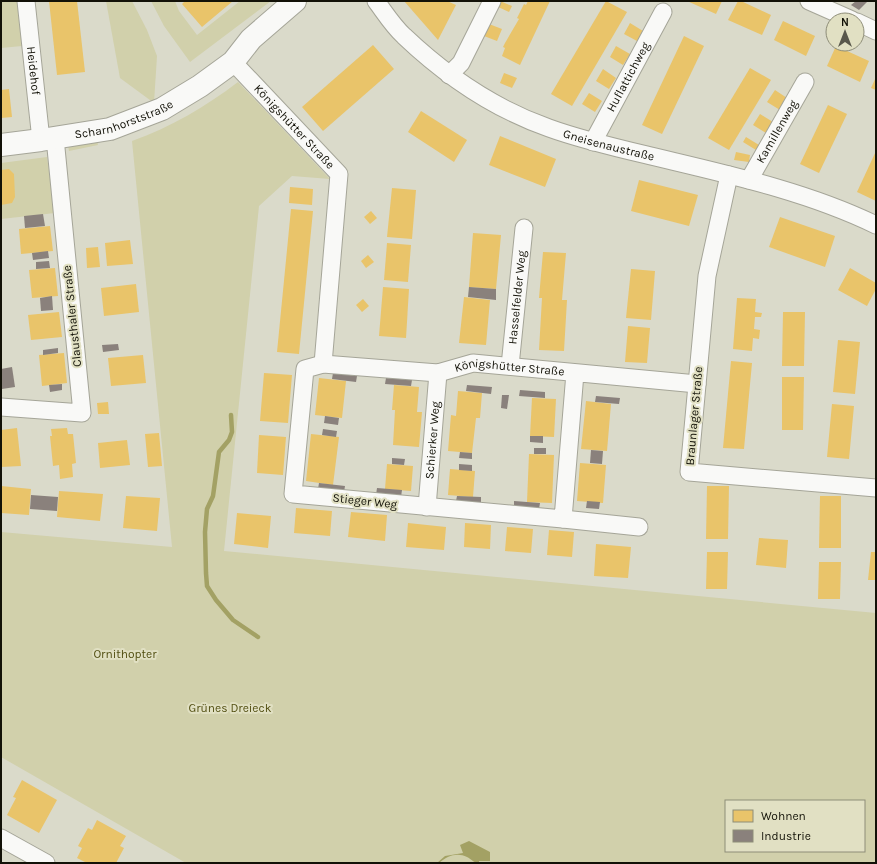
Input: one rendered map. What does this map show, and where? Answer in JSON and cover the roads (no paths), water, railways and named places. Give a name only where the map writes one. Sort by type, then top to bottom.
[{"type":"street","name":"Heidehof","points":[[26,1],[48,139]]},
{"type":"street","name":"Scharnhorststraße","points":[[1,145],[110,129],[162,109],[200,86],[233,62],[251,39],[295,1]]},
{"type":"street","name":"Gneisenaustraße","points":[[376,1],[403,36],[449,75],[521,116],[548,128],[593,142],[749,180],[830,205],[876,224]]},
{"type":"street","points":[[449,75],[461,63],[492,1]]},
{"type":"street","points":[[809,1],[834,12]]},
{"type":"street","name":"Huflattichweg","points":[[593,142],[663,12]]},
{"type":"street","points":[[865,26],[876,31]]},
{"type":"street","name":"Königshütter Straße","points":[[233,62],[339,174],[323,364]]},
{"type":"street","name":"Kamillenweg","points":[[749,180],[805,82]]},
{"type":"street","name":"Clausthaler Straße","points":[[1,407],[82,413],[48,139]]},
{"type":"street","name":"Braunlager Straße","points":[[729,175],[707,276],[689,472],[876,488]]},
{"type":"street","name":"Hasselfelder Weg","points":[[510,366],[524,228]]},
{"type":"street","name":"Königshütter Straße","points":[[305,369],[323,364],[438,373],[473,363],[697,384]]},
{"type":"street","name":"Stieger Weg","points":[[305,369],[293,494],[639,527]]},
{"type":"street","points":[[563,519],[575,372]]},
{"type":"street","name":"Schierker Weg","points":[[427,507],[438,373]]},
{"type":"street","points":[[1,838],[46,863]]},
{"type":"waterway","points":[[231,415],[232,432],[229,440],[219,452],[213,496],[207,509],[205,532],[207,586],[216,600],[233,620],[258,637]]},
{"type":"park label","name":"Ornithopter","points":[[125,654]]},
{"type":"park label","name":"Grünes Dreieck","points":[[230,708]]}]
